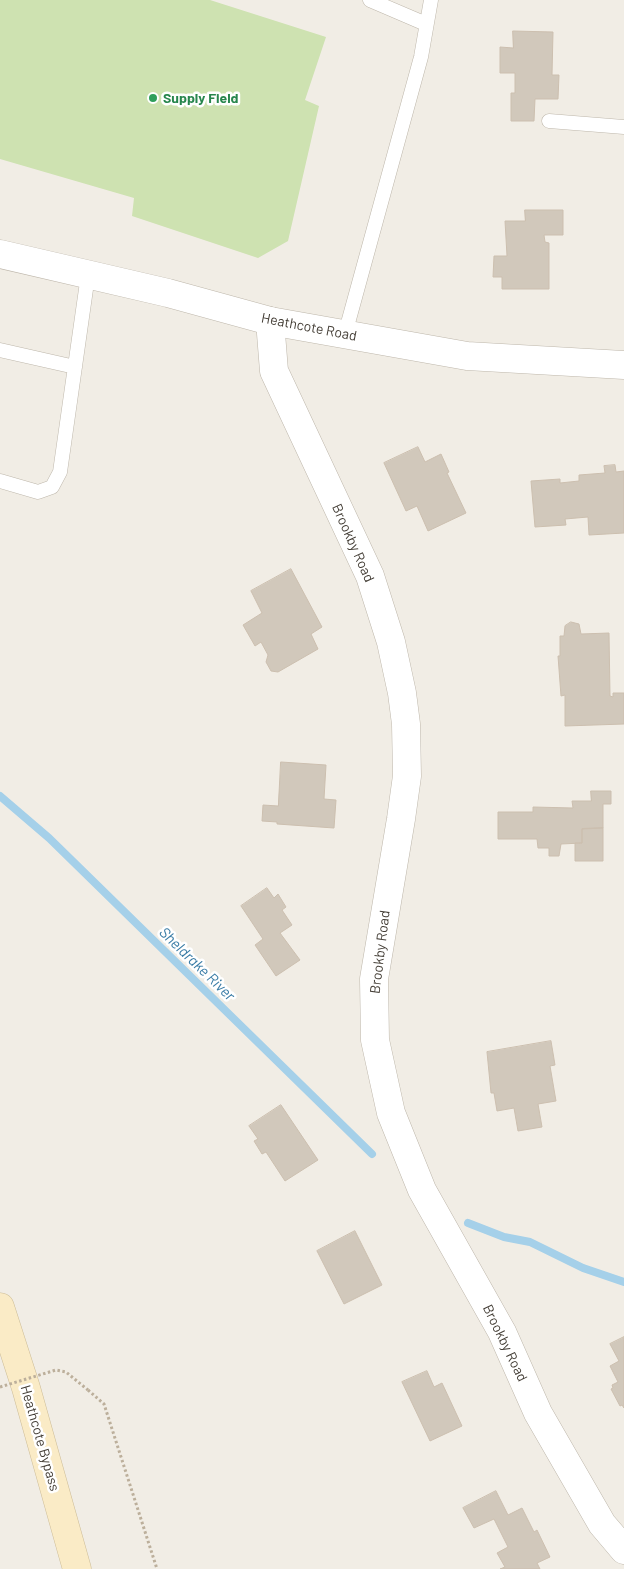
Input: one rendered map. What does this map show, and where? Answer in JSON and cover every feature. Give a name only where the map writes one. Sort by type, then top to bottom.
[{"type":"main road","name":"Heathcote Bypass","points":[[0,1307],[26,1388],[77,1569]]},
{"type":"street","name":"Heathcote Road","points":[[0,254],[270,321],[467,356],[624,365]]},
{"type":"street","name":"Brookby Road","points":[[270,321],[274,371],[370,576],[391,642],[402,694],[406,724],[407,776],[374,979],[375,1040],[391,1112],[422,1190],[502,1332],[538,1413],[602,1524],[624,1550]]},
{"type":"lane","points":[[370,0],[426,24]]},
{"type":"lane","points":[[346,334],[421,58],[431,0]]},
{"type":"lane","points":[[549,121],[624,127]]},
{"type":"lane","points":[[0,481],[38,492],[52,487],[60,472],[88,275]]},
{"type":"lane","points":[[0,350],[75,367]]},
{"type":"path","points":[[0,1387],[56,1370],[66,1372],[104,1404],[158,1569]]},
{"type":"green space","name":"Supply Field","points":[[0,0],[210,0],[326,37],[305,100],[319,106],[288,241],[258,258],[132,216],[134,198],[0,159]]},
{"type":"building","points":[[513,31],[553,32],[552,75],[559,75],[558,99],[535,99],[534,121],[511,121],[511,93],[515,93],[515,73],[500,73],[500,47],[513,48]]},
{"type":"building","points":[[525,210],[563,210],[563,235],[544,235],[545,242],[549,243],[549,289],[502,289],[502,277],[493,277],[494,256],[507,256],[505,221],[525,221]]},
{"type":"building","points":[[418,447],[425,462],[441,454],[449,472],[447,473],[466,513],[428,531],[417,506],[406,511],[384,463]]},
{"type":"building","points":[[615,465],[616,472],[624,471],[624,533],[589,535],[588,517],[565,519],[566,525],[535,527],[531,481],[560,479],[560,483],[579,481],[579,475],[605,473],[604,466]]},
{"type":"building","points":[[291,569],[322,627],[311,634],[318,649],[278,672],[271,671],[266,662],[268,655],[261,642],[255,646],[243,625],[262,613],[251,591]]},
{"type":"building","points":[[571,622],[579,624],[581,634],[609,633],[610,696],[613,697],[613,693],[624,693],[624,724],[565,726],[565,695],[561,696],[558,656],[560,656],[560,636],[564,636],[565,626]]},
{"type":"building","points":[[281,762],[326,765],[324,799],[336,800],[334,828],[277,824],[277,822],[262,821],[263,805],[278,806]]},
{"type":"building","points":[[591,791],[611,791],[611,804],[603,804],[603,828],[582,829],[582,843],[561,844],[559,856],[549,856],[549,848],[538,848],[537,839],[498,839],[498,812],[533,812],[533,807],[573,808],[572,801],[591,801]]},
{"type":"building","points":[[603,828],[603,861],[575,861],[575,843],[582,843],[582,829]]},
{"type":"building","points":[[267,888],[274,898],[278,894],[286,907],[282,910],[292,925],[280,933],[300,960],[276,976],[255,945],[263,939],[241,906]]},
{"type":"building","points":[[551,1041],[555,1065],[550,1066],[556,1101],[538,1104],[542,1127],[518,1131],[514,1108],[497,1111],[494,1093],[491,1093],[487,1052]]},
{"type":"building","points":[[281,1105],[318,1160],[285,1181],[266,1152],[262,1154],[254,1141],[258,1139],[249,1126]]},
{"type":"building","points":[[355,1231],[382,1285],[344,1304],[317,1251]]},
{"type":"building","points":[[624,1337],[624,1408],[622,1405],[620,1406],[611,1389],[613,1388],[612,1385],[618,1382],[610,1366],[619,1361],[610,1344]]},
{"type":"building","points":[[427,1371],[434,1387],[442,1383],[462,1426],[430,1441],[402,1382]]},
{"type":"building","points":[[496,1491],[508,1515],[522,1508],[534,1532],[537,1530],[550,1557],[537,1563],[540,1569],[500,1569],[505,1567],[497,1553],[508,1547],[494,1519],[474,1528],[463,1508]]},
{"type":"waterway","name":"Sheldrake River","points":[[0,796],[49,838],[372,1154]]},
{"type":"waterway","name":"Sheldrake River","points":[[468,1223],[504,1237],[530,1242],[583,1268],[624,1282]]},
{"type":"place","name":"Supply Field","points":[[153,98]]}]
